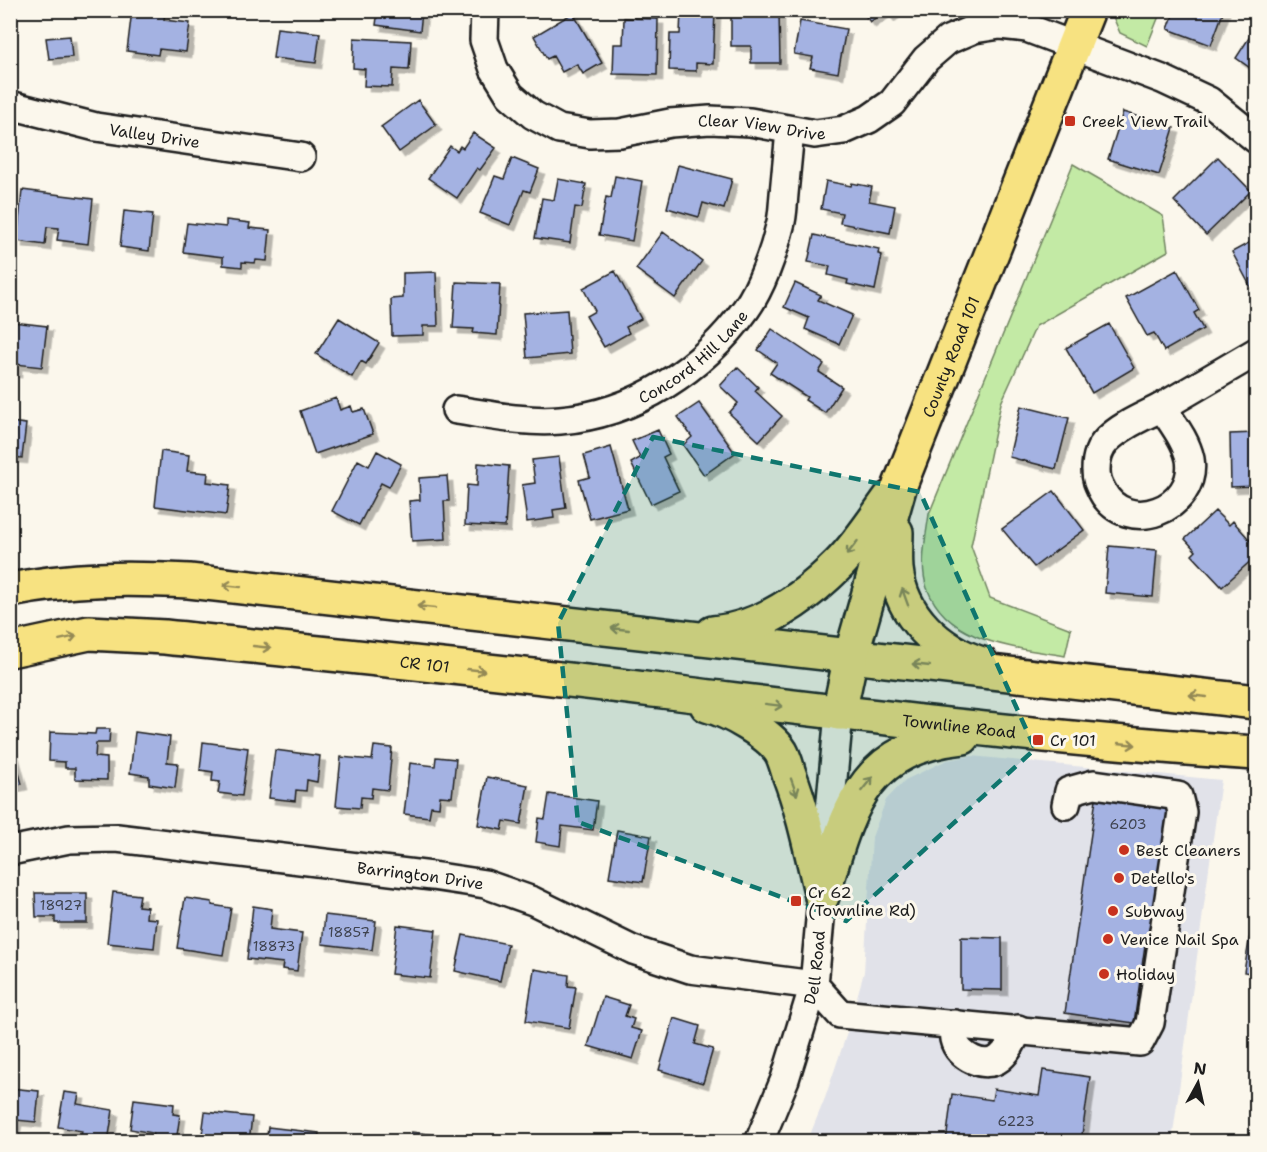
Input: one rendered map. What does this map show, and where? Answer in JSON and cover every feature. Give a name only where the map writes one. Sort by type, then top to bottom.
[{"type":"main road","name":"County Road 101","points":[[839,713],[851,656],[900,485],[1089,10]]},
{"type":"main road","points":[[678,636],[729,632],[767,619],[803,595],[840,563],[900,485]]},
{"type":"main road","points":[[900,485],[896,571],[913,617],[932,637],[947,648],[975,662],[1016,675]]},
{"type":"main road","points":[[10,590],[45,583],[120,578],[189,581],[1257,702]]},
{"type":"main road","name":"CR 101","points":[[10,650],[89,633],[165,637],[839,713]]},
{"type":"main road","points":[[651,690],[718,708],[747,724],[781,752],[797,795],[822,896]]},
{"type":"main road","name":"Townline Road","points":[[839,713],[1142,746],[1257,753]]},
{"type":"main road","points":[[822,896],[843,829],[856,800],[870,779],[894,758],[915,746],[945,739],[1010,732]]},
{"type":"street","name":"Clear View Drive","points":[[484,10],[484,40],[494,69],[510,95],[533,115],[559,129],[590,134],[620,133],[669,123],[710,120],[750,122],[815,134],[844,130],[869,119],[892,103],[926,58],[948,40],[974,29],[1000,25],[1025,28],[1075,46]]},
{"type":"street","points":[[1075,46],[1162,79],[1209,101],[1257,139]]},
{"type":"street","name":"Valley Drive","points":[[10,105],[96,127],[302,157]]},
{"type":"street","name":"Concord Hill Lane","points":[[456,410],[515,419],[560,420],[603,412],[645,396],[684,373],[718,343],[747,308],[767,267],[781,224],[790,130]]},
{"type":"street","points":[[1162,407],[1257,352]]},
{"type":"street","name":"Dell Road","points":[[759,1142],[785,1079],[814,985],[839,713]]},
{"type":"street","points":[[814,985],[840,1014],[1140,1042],[1150,1023],[1180,832],[1182,812],[1178,796],[1094,784],[1068,790],[1066,805]]},
{"type":"street","name":"Barrington Drive","points":[[10,851],[69,839],[117,838],[485,884],[532,901],[633,950],[690,969],[814,985]]},
{"type":"street","points":[[954,1024],[954,1040],[964,1056],[981,1063],[999,1059],[1012,1044],[1018,1029]]},
{"type":"highlighted area","points":[[653,437],[920,492],[1035,749],[846,921],[578,822],[558,623]]},
{"type":"shaded area","points":[[971,756],[1221,780],[1172,1141],[807,1142],[847,1033],[864,972],[872,837],[886,800],[905,780],[947,760]]},
{"type":"green space","points":[[1118,10],[1161,11],[1147,46],[1120,33],[1114,19]]},
{"type":"green space","points":[[1073,164],[1163,216],[1168,251],[1036,326],[1001,403],[971,546],[990,598],[1071,629],[1065,656],[985,640],[950,621],[937,607],[927,588],[923,561],[929,514]]},
{"type":"building","points":[[132,10],[165,10],[164,20],[190,23],[186,52],[159,49],[158,55],[127,51]]},
{"type":"building","points":[[378,10],[428,10],[428,12],[422,12],[420,31],[376,25]]},
{"type":"building","points":[[681,10],[715,11],[713,64],[696,63],[696,71],[669,70],[670,34],[680,34]]},
{"type":"building","points":[[861,10],[897,10],[889,16],[885,11],[870,22]]},
{"type":"building","points":[[1175,10],[1224,10],[1211,45],[1168,29]]},
{"type":"building","points":[[731,11],[779,11],[780,63],[751,63],[751,46],[731,46]]},
{"type":"building","points":[[573,13],[602,63],[583,74],[577,64],[562,72],[553,56],[547,59],[534,36]]},
{"type":"building","points":[[624,18],[658,19],[657,75],[613,74],[614,44],[623,44]]},
{"type":"building","points":[[800,21],[846,29],[838,73],[810,68],[813,57],[794,54]]},
{"type":"building","points":[[1256,27],[1256,72],[1236,58]]},
{"type":"building","points":[[277,28],[320,33],[316,63],[273,58]]},
{"type":"building","points":[[70,36],[72,57],[49,59],[46,38]]},
{"type":"building","points":[[354,38],[411,41],[409,70],[393,69],[392,87],[364,86],[365,69],[353,68]]},
{"type":"building","points":[[418,100],[436,125],[399,152],[381,127]]},
{"type":"building","points":[[1123,112],[1174,128],[1159,175],[1108,159]]},
{"type":"building","points":[[473,133],[496,148],[480,170],[477,168],[457,198],[428,178],[450,146],[457,151],[460,146],[463,148]]},
{"type":"building","points":[[1218,157],[1251,191],[1206,235],[1174,201]]},
{"type":"building","points":[[512,158],[539,169],[530,192],[524,190],[510,225],[480,213],[495,176],[504,179]]},
{"type":"building","points":[[678,165],[732,179],[724,209],[703,203],[699,217],[667,208]]},
{"type":"building","points":[[615,176],[642,181],[632,241],[599,235],[606,197],[611,198]]},
{"type":"building","points":[[558,179],[586,184],[582,208],[575,207],[570,243],[535,238],[542,198],[554,200]]},
{"type":"building","points":[[826,181],[872,187],[869,201],[895,206],[890,233],[840,223],[842,213],[821,209]]},
{"type":"building","points":[[22,190],[93,199],[88,244],[57,240],[59,228],[47,227],[45,245],[17,241]]},
{"type":"building","points":[[124,211],[153,214],[149,251],[120,247]]},
{"type":"building","points":[[226,220],[250,223],[249,228],[270,230],[267,261],[242,262],[242,267],[223,265],[223,257],[183,252],[187,223],[226,227]]},
{"type":"building","points":[[663,232],[702,261],[675,298],[636,269]]},
{"type":"building","points":[[814,235],[879,249],[878,254],[882,255],[875,290],[847,284],[848,280],[828,275],[830,266],[808,262]]},
{"type":"building","points":[[1256,239],[1256,297],[1232,252]]},
{"type":"building","points":[[1177,270],[1199,310],[1194,313],[1203,329],[1164,351],[1154,333],[1147,336],[1126,298]]},
{"type":"building","points":[[615,271],[641,319],[626,327],[629,333],[604,347],[586,316],[595,311],[583,288]]},
{"type":"building","points":[[436,272],[438,326],[423,326],[423,335],[392,336],[391,299],[403,298],[403,273]]},
{"type":"building","points":[[456,282],[500,284],[497,335],[473,333],[474,329],[453,328]]},
{"type":"building","points":[[795,283],[821,295],[818,300],[852,315],[839,344],[805,329],[809,318],[784,307]]},
{"type":"building","points":[[567,310],[570,354],[527,358],[523,313]]},
{"type":"building","points":[[339,318],[379,343],[366,364],[361,361],[352,377],[316,354]]},
{"type":"building","points":[[13,322],[47,326],[42,367],[16,364],[16,372],[10,371],[10,335]]},
{"type":"building","points":[[1109,324],[1134,368],[1092,393],[1066,348]]},
{"type":"building","points":[[772,329],[824,364],[819,372],[842,387],[825,413],[805,400],[807,397],[770,373],[777,363],[758,350]]},
{"type":"building","points":[[737,367],[758,387],[755,391],[782,416],[759,441],[729,413],[738,403],[720,386]]},
{"type":"building","points":[[336,398],[340,410],[351,406],[353,412],[364,409],[373,434],[315,454],[300,411]]},
{"type":"building","points":[[699,403],[735,453],[704,475],[683,445],[692,437],[678,417]]},
{"type":"building","points":[[1021,406],[1069,418],[1056,469],[1009,457]]},
{"type":"building","points":[[10,422],[26,424],[22,458],[11,457],[10,462]]},
{"type":"building","points":[[658,430],[669,454],[663,457],[679,491],[651,504],[631,463],[640,458],[632,441]]},
{"type":"building","points":[[1256,433],[1256,486],[1231,487],[1230,434]]},
{"type":"building","points":[[611,447],[628,509],[590,519],[579,480],[590,477],[584,455]]},
{"type":"building","points":[[161,451],[189,455],[187,471],[208,473],[207,482],[230,485],[226,515],[155,506]]},
{"type":"building","points":[[377,451],[401,464],[389,487],[381,483],[359,525],[332,511],[358,460],[369,466]]},
{"type":"building","points":[[559,457],[566,508],[553,510],[554,518],[527,522],[522,485],[535,483],[532,460]]},
{"type":"building","points":[[478,463],[509,466],[505,527],[465,525],[467,485],[477,486]]},
{"type":"building","points":[[447,476],[449,501],[444,501],[446,539],[412,541],[409,501],[420,500],[419,478]]},
{"type":"building","points":[[1054,491],[1084,530],[1034,567],[1002,529]]},
{"type":"building","points":[[1215,511],[1229,525],[1233,521],[1256,547],[1256,556],[1222,587],[1192,555],[1196,551],[1185,539]]},
{"type":"building","points":[[1109,546],[1157,550],[1153,597],[1105,593]]},
{"type":"building","points":[[96,729],[110,729],[109,743],[96,743],[95,757],[107,758],[107,780],[75,779],[75,768],[65,768],[65,762],[49,761],[50,732],[95,734]]},
{"type":"building","points":[[135,732],[170,737],[167,762],[178,763],[175,788],[149,784],[149,776],[130,773]]},
{"type":"building","points":[[10,741],[22,784],[10,787]]},
{"type":"building","points":[[203,742],[248,748],[242,796],[218,793],[220,782],[212,781],[213,772],[200,770]]},
{"type":"building","points":[[374,746],[392,748],[388,790],[372,788],[371,798],[361,797],[360,808],[336,806],[341,757],[372,760]]},
{"type":"building","points":[[275,750],[320,756],[317,782],[307,780],[306,791],[296,790],[295,801],[269,798]]},
{"type":"building","points":[[436,757],[456,759],[452,797],[440,796],[439,807],[431,806],[429,817],[404,814],[410,763],[435,766]]},
{"type":"building","points":[[487,777],[528,785],[521,824],[504,821],[502,830],[478,825]]},
{"type":"building","points":[[1097,792],[1173,803],[1153,946],[1145,945],[1134,1023],[1065,1013]]},
{"type":"building","points":[[549,794],[597,801],[593,830],[562,826],[560,846],[536,842],[539,818],[545,819]]},
{"type":"building","points":[[617,830],[651,836],[643,882],[609,877]]},
{"type":"building","points":[[113,892],[140,895],[138,906],[147,907],[146,918],[157,919],[154,948],[107,943]]},
{"type":"building","points":[[35,893],[87,893],[87,923],[55,923],[55,917],[36,917]]},
{"type":"building","points":[[185,898],[212,902],[212,905],[231,908],[223,955],[177,948]]},
{"type":"building","points":[[253,906],[272,909],[270,929],[302,933],[297,971],[282,969],[283,963],[247,959]]},
{"type":"building","points":[[325,915],[376,921],[372,950],[322,944]]},
{"type":"building","points":[[397,925],[436,930],[430,978],[391,974]]},
{"type":"building","points":[[1251,929],[1256,930],[1256,974],[1244,972]]},
{"type":"building","points":[[463,935],[508,944],[500,981],[455,971]]},
{"type":"building","points":[[961,937],[1002,938],[1002,990],[961,989]]},
{"type":"building","points":[[534,969],[569,975],[568,986],[576,987],[569,1028],[526,1021]]},
{"type":"building","points":[[603,997],[629,1005],[625,1016],[634,1019],[631,1028],[642,1031],[633,1059],[588,1046]]},
{"type":"building","points":[[674,1018],[700,1026],[695,1044],[713,1049],[703,1083],[659,1070]]},
{"type":"building","points":[[1043,1070],[1090,1077],[1081,1142],[946,1142],[952,1094],[992,1100],[994,1089],[1039,1096]]},
{"type":"building","points":[[10,1088],[39,1091],[36,1122],[16,1120],[13,1138],[10,1138]]},
{"type":"building","points":[[64,1092],[79,1094],[77,1104],[113,1110],[108,1142],[80,1142],[82,1131],[58,1127]]},
{"type":"building","points":[[134,1099],[174,1104],[173,1114],[180,1115],[176,1142],[152,1142],[153,1133],[130,1129]]},
{"type":"building","points":[[205,1112],[252,1117],[249,1142],[201,1142]]},
{"type":"building","points":[[268,1127],[319,1133],[318,1142],[266,1142]]},
{"type":"building","points":[[411,1132],[455,1137],[454,1142],[410,1142]]},
{"type":"place","name":"Creek View Trail","points":[[1070,121]]},
{"type":"place","name":"Cr 101","points":[[1038,740]]},
{"type":"place","name":"Best Cleaners","points":[[1124,850]]},
{"type":"place","name":"Detello's","points":[[1119,878]]},
{"type":"place","name":"Cr 62 (Townline Rd)","points":[[796,901]]},
{"type":"place","name":"Subway","points":[[1113,911]]},
{"type":"place","name":"Venice Nail Spa","points":[[1108,939]]},
{"type":"place","name":"Holiday","points":[[1104,974]]}]
